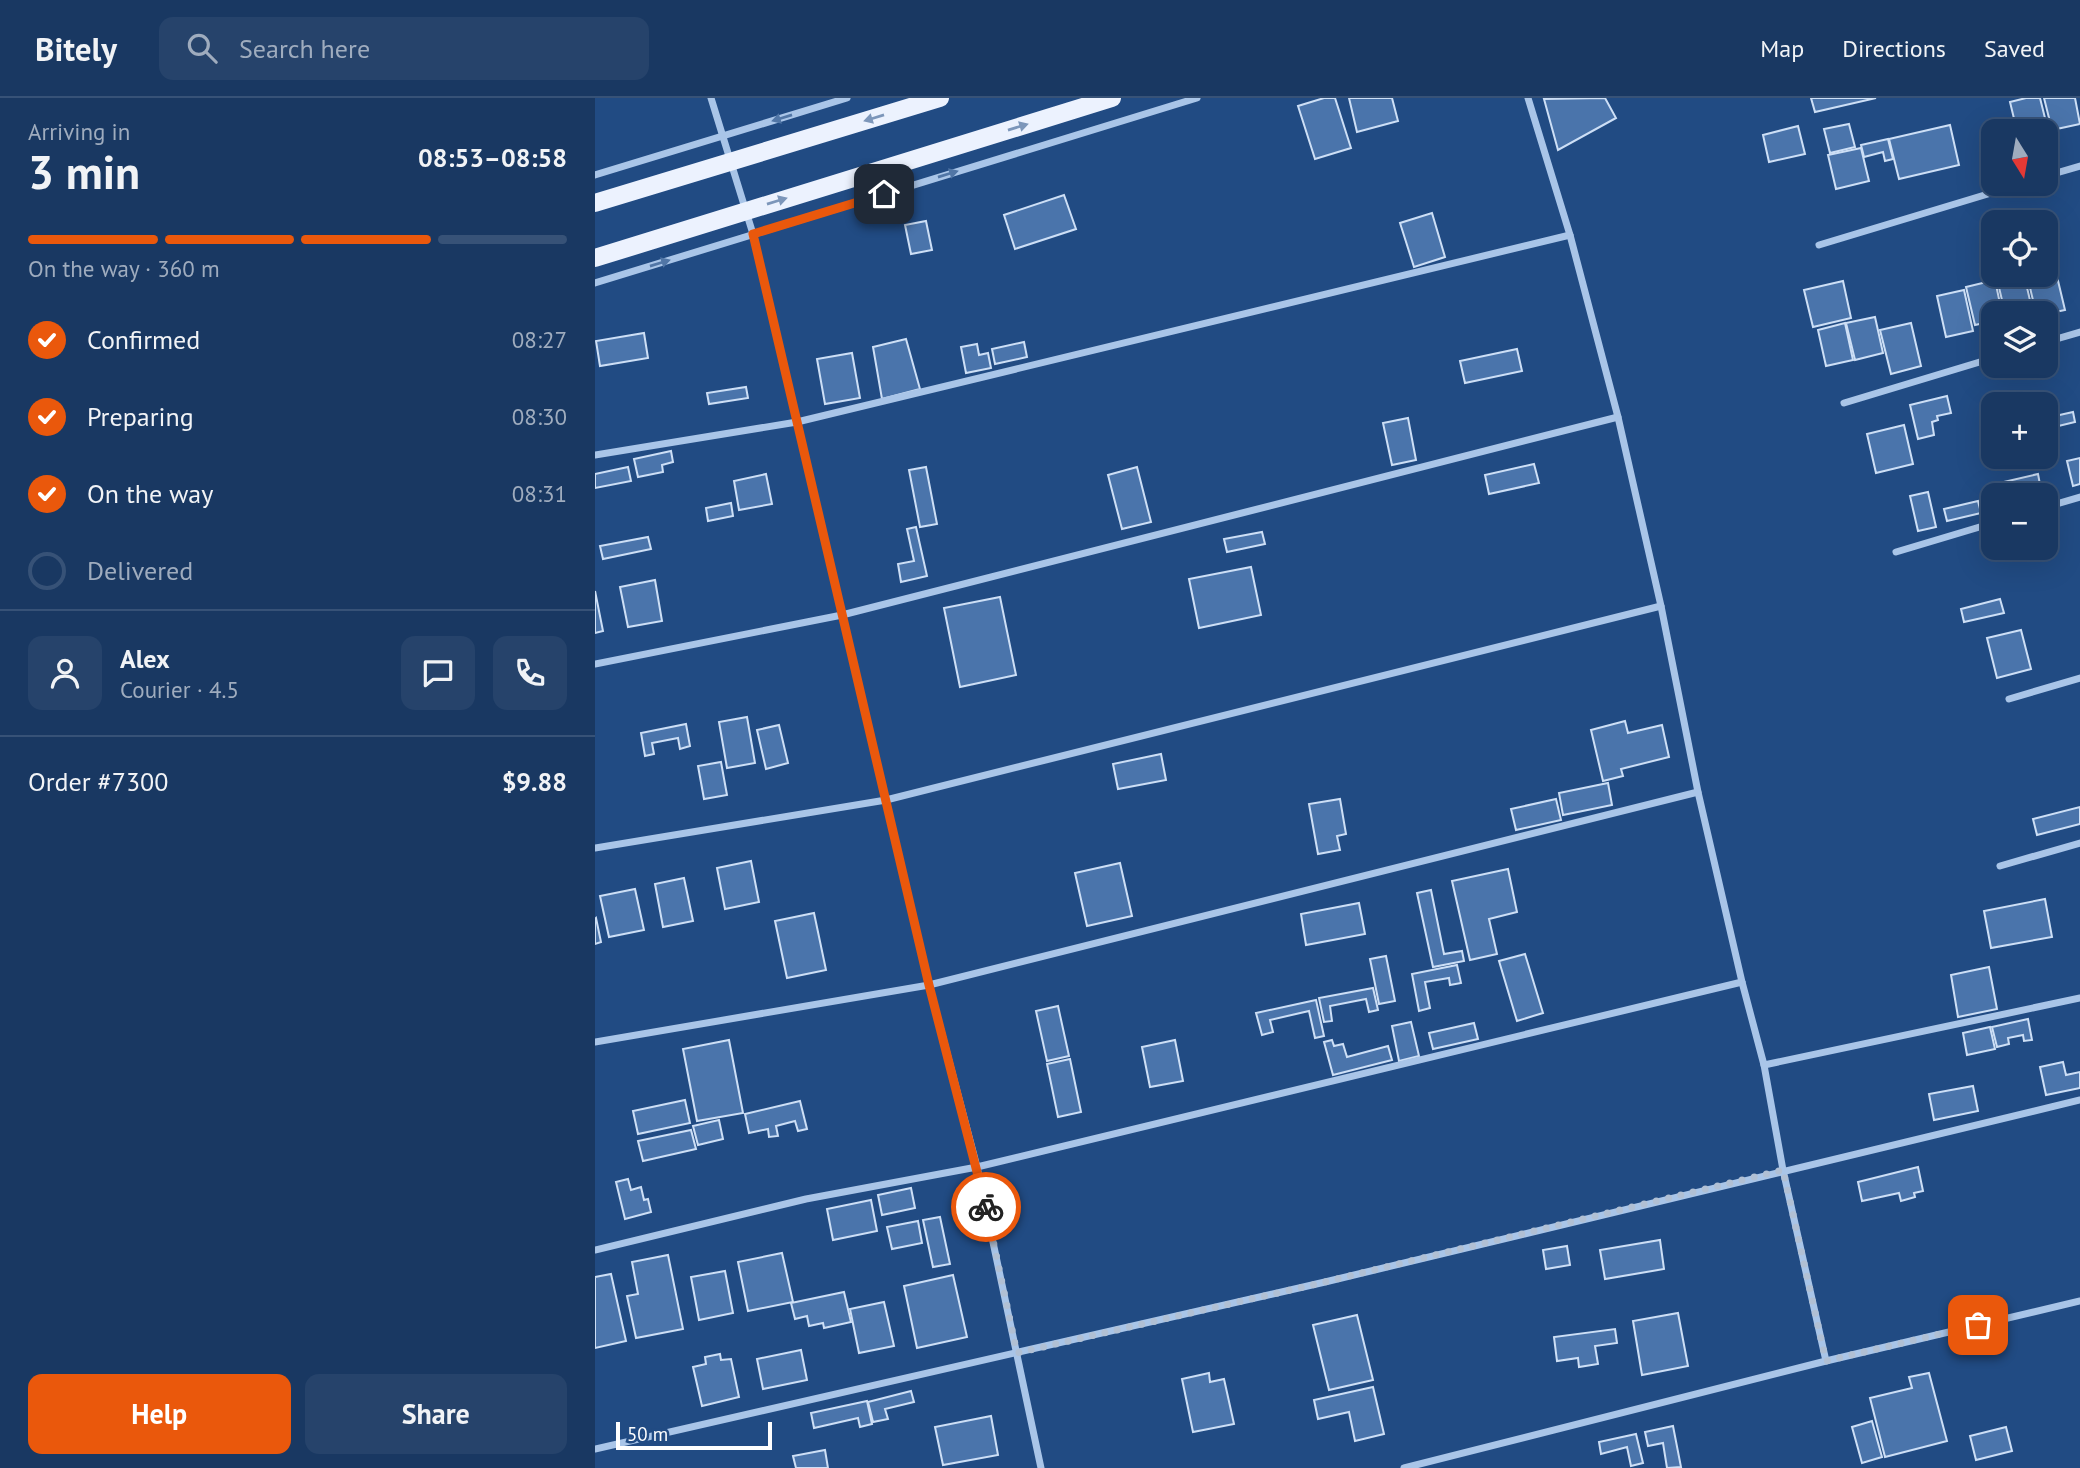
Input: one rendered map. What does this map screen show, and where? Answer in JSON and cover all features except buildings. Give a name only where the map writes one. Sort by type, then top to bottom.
[{"type":"main road","points":[[595,203],[940,98]]},
{"type":"main road","points":[[595,258],[1112,98]]},
{"type":"street","points":[[711,98],[748,210],[929,985],[977,1167],[1041,1468]]},
{"type":"street","points":[[595,176],[847,98]]},
{"type":"street","points":[[595,283],[1197,98]]},
{"type":"street","points":[[1528,98],[1570,235],[1618,417],[1661,606],[1698,792],[1764,1065],[1783,1170],[1826,1361]]},
{"type":"street","points":[[2058,172],[2080,166]]},
{"type":"street","points":[[1819,246],[1982,196]]},
{"type":"street","points":[[595,455],[797,422],[1570,235]]},
{"type":"street","points":[[2058,338],[2080,332]]},
{"type":"street","points":[[1843,403],[1981,362]]},
{"type":"street","points":[[595,664],[842,615],[1618,417]]},
{"type":"street","points":[[2058,503],[2080,497]]},
{"type":"street","points":[[1896,552],[1981,527]]},
{"type":"street","points":[[595,848],[885,800],[1661,606]]},
{"type":"street","points":[[2009,699],[2080,678]]},
{"type":"street","points":[[595,1042],[929,985],[1698,792]]},
{"type":"street","points":[[2000,866],[2080,843]]},
{"type":"street","points":[[595,1250],[806,1199],[977,1167],[1742,982]]},
{"type":"street","points":[[1764,1065],[2080,998]]},
{"type":"street","points":[[595,1449],[1325,1282],[2080,1100]]},
{"type":"street","points":[[1404,1468],[1826,1361],[2080,1301]]},
{"type":"way so far","points":[[986,1207],[1017,1353],[1325,1282],[1783,1170],[1826,1361],[1978,1325]]},
{"type":"route","points":[[884,194],[753,234],[929,985],[986,1207]]}]
